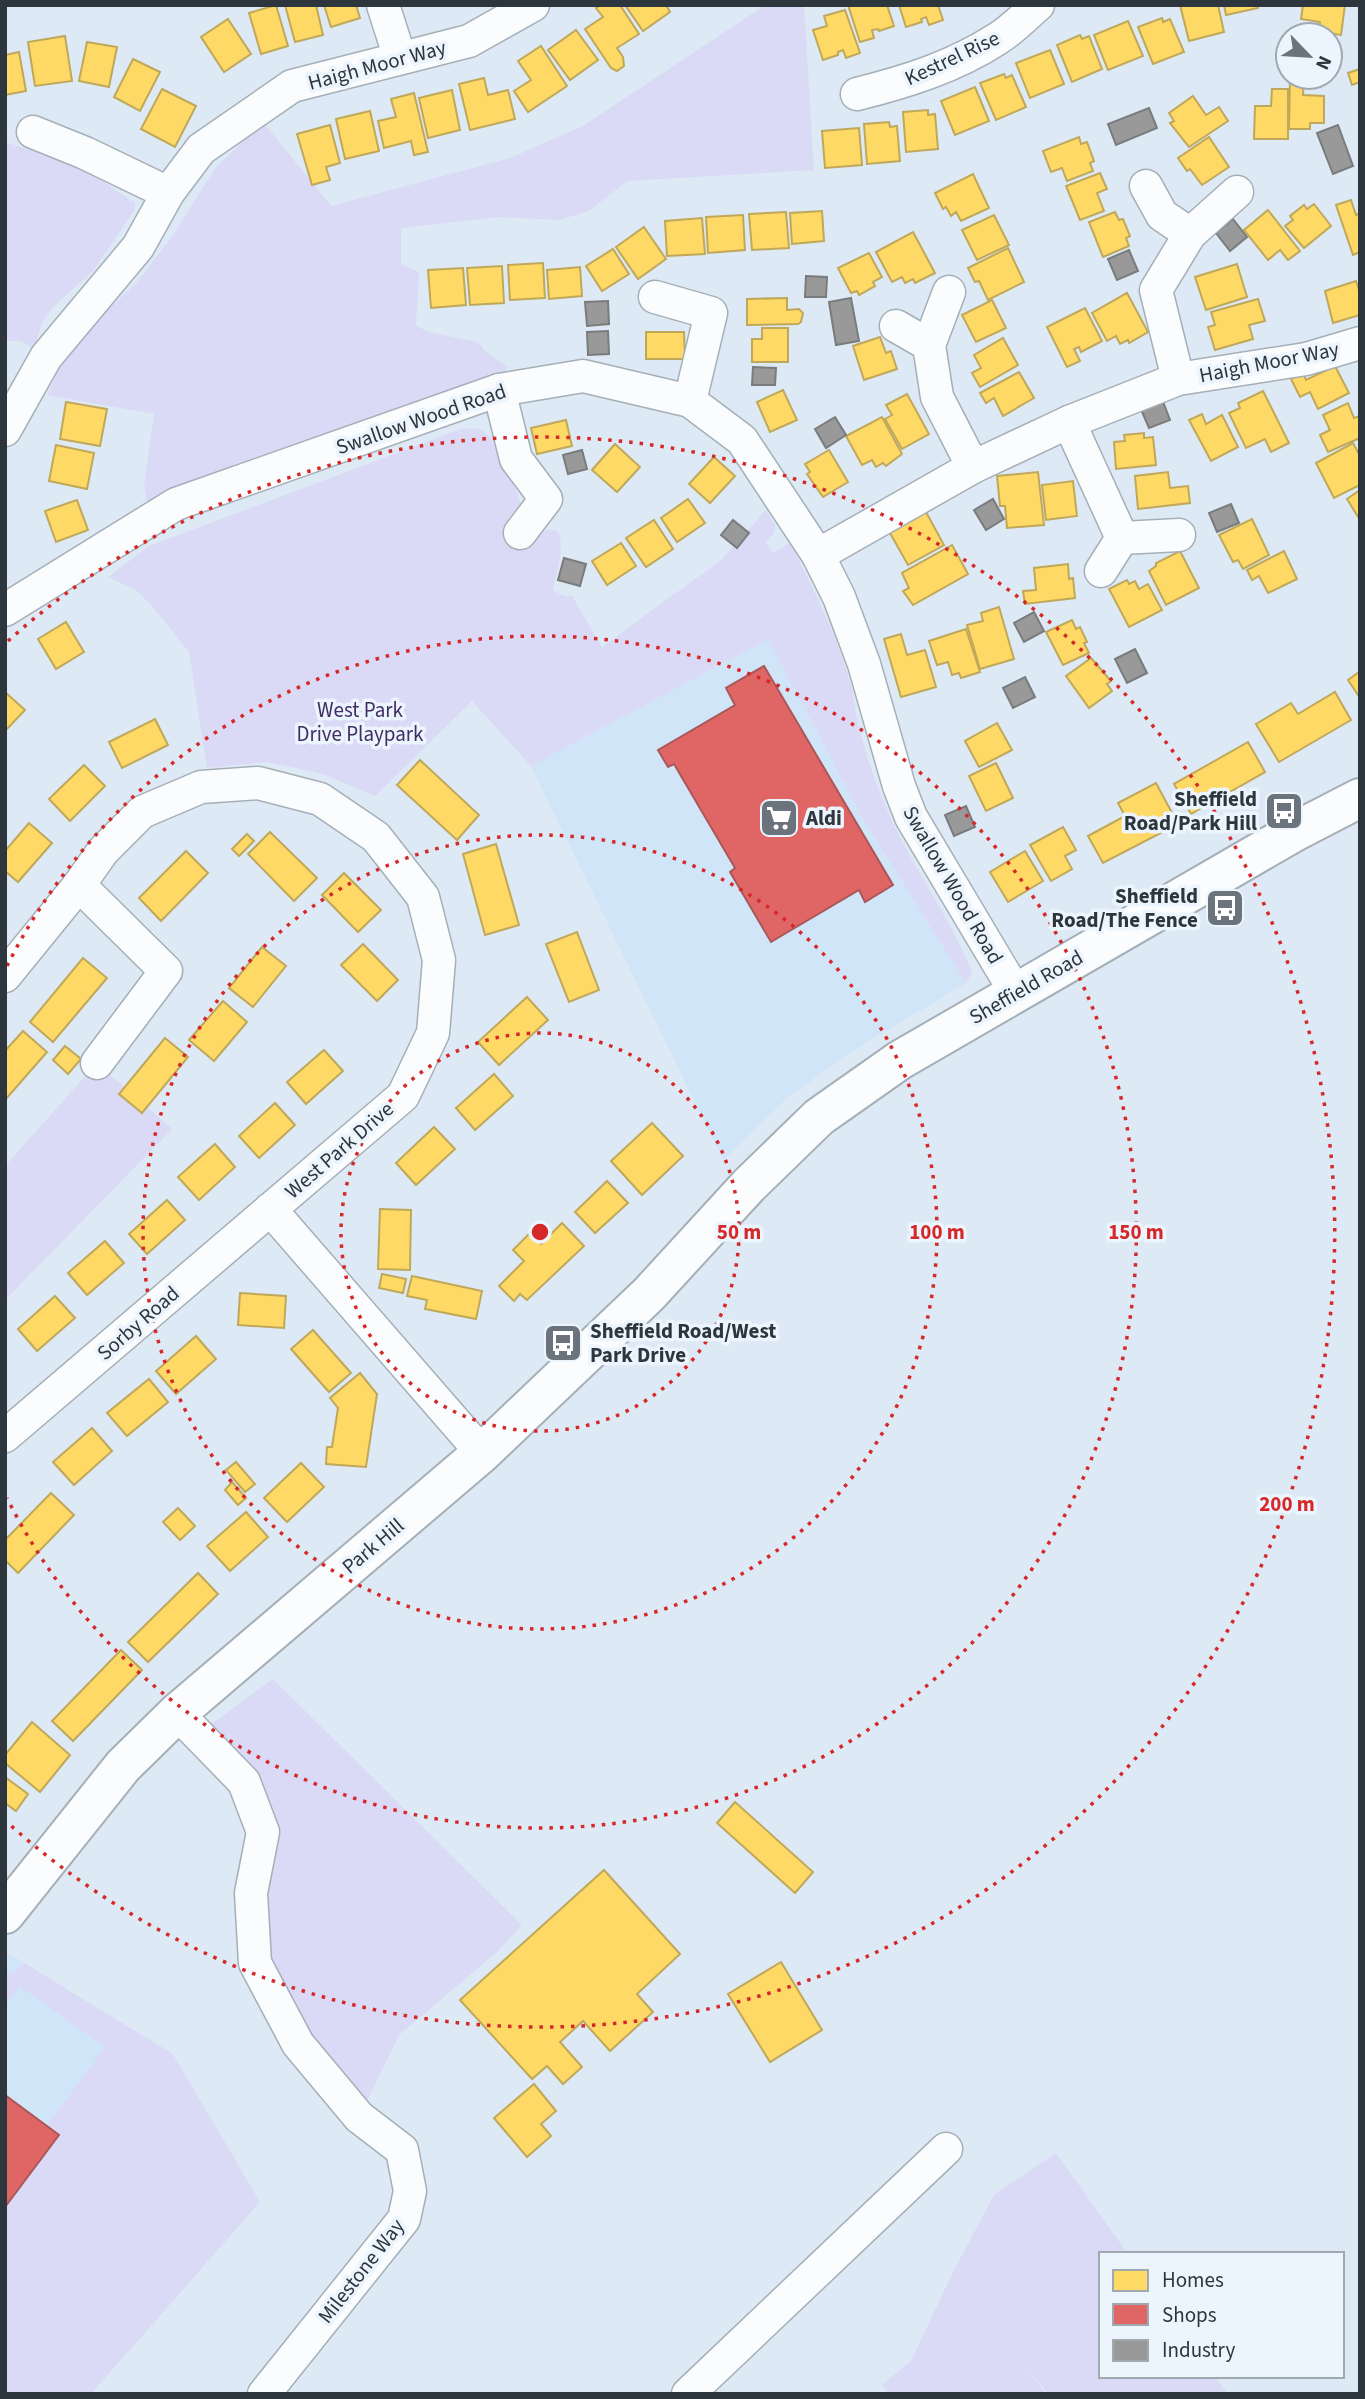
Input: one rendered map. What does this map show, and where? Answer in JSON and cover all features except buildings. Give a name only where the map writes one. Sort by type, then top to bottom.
[{"type":"street","points":[[383,5],[400,58]]},
{"type":"street","name":"Haigh Moor Way","points":[[5,430],[46,357],[138,247],[168,194],[201,149],[292,86],[469,41],[533,5]]},
{"type":"street","name":"Kestrel Rise","points":[[857,94],[913,80],[968,54],[997,39],[1038,5]]},
{"type":"street","points":[[33,132],[85,153],[168,194]]},
{"type":"street","points":[[1146,186],[1161,215],[1190,234]]},
{"type":"street","name":"Haigh Moor Way","points":[[1178,379],[1156,290],[1190,234],[1237,192]]},
{"type":"street","points":[[949,292],[929,345],[937,397],[972,467]]},
{"type":"street","points":[[655,297],[711,313],[690,401]]},
{"type":"street","points":[[896,326],[929,345]]},
{"type":"street","name":"Haigh Moor Way","points":[[818,555],[972,467],[1069,422],[1178,379],[1306,359],[1360,344]]},
{"type":"street","name":"Swallow Wood Road","points":[[9,597],[176,503],[499,390],[583,376],[690,401],[742,440],[818,555],[839,597],[864,664],[899,786],[911,817],[1016,993]]},
{"type":"street","points":[[499,390],[516,459],[546,499],[520,533]]},
{"type":"street","points":[[1069,422],[1122,538]]},
{"type":"street","points":[[1122,538],[1179,535]]},
{"type":"street","points":[[1101,571],[1122,538]]},
{"type":"street","name":"West Park Drive","points":[[5,975],[79,885],[103,851],[142,812],[201,788],[258,783],[320,799],[376,837],[423,897],[439,960],[433,1033],[402,1096],[270,1209],[482,1453]]},
{"type":"street","name":"Sheffield Road","points":[[749,1185],[819,1117],[900,1060],[1296,831],[1360,799]]},
{"type":"street","points":[[79,885],[166,971],[97,1063]]},
{"type":"street","name":"Park Hill","points":[[5,1914],[123,1766],[177,1713],[482,1453],[649,1294],[749,1185]]},
{"type":"street","name":"Sorby Road","points":[[5,1436],[270,1209]]},
{"type":"street","name":"Milestone Way","points":[[177,1713],[244,1782],[263,1832],[251,1893],[255,1963],[298,2044],[359,2117],[402,2150],[410,2191],[404,2219],[264,2394]]},
{"type":"street","points":[[688,2394],[946,2149]]},
{"type":"shaded area","points":[[768,639],[866,824],[966,983],[849,1053],[787,1098],[723,1160],[531,766]]},
{"type":"shaded area","points":[[5,1951],[152,2042],[5,2221]]},
{"type":"green space","points":[[765,5],[804,5],[814,170],[627,181],[589,211],[559,220],[500,217],[401,228],[401,264],[419,272],[416,326],[432,333],[478,342],[485,351],[508,367],[504,373],[235,464],[226,471],[147,501],[144,485],[154,414],[47,395],[81,335],[136,283],[172,237],[215,168],[263,122],[331,206],[510,158],[583,126]]},
{"type":"green space","points":[[5,142],[59,159],[93,175],[135,203],[134,211],[93,271],[54,306],[42,322],[34,349],[21,341],[5,341]]},
{"type":"green space","name":"West Park Drive Playpark","points":[[461,429],[478,429],[485,433],[499,450],[510,474],[521,504],[505,526],[505,538],[509,543],[528,549],[544,531],[558,531],[561,553],[553,590],[564,596],[572,596],[602,647],[721,560],[766,510],[775,525],[774,533],[766,542],[773,553],[790,543],[832,630],[851,685],[864,745],[877,784],[904,845],[972,972],[966,983],[866,824],[768,639],[531,766],[472,701],[375,796],[323,774],[266,762],[207,768],[189,652],[137,591],[108,577],[149,546]]},
{"type":"green space","points":[[97,1063],[172,1129],[5,1300],[5,1166]]},
{"type":"green space","points":[[273,1679],[522,1925],[496,1953],[399,2035],[359,2117],[255,1963],[263,1831],[199,1733]]},
{"type":"green space","points":[[24,1963],[173,2054],[260,2202],[91,2394],[5,2394],[5,2207],[59,2135],[47,2126],[105,2047],[19,1986],[5,2006],[5,1973],[15,1972]]},
{"type":"green space","points":[[1056,2153],[1127,2252],[1099,2252],[1099,2378],[1216,2378],[1228,2394],[1048,2394],[1020,2359],[1046,2394],[889,2394],[882,2385],[911,2361],[953,2272],[994,2195]]},
{"type":"place","name":"Sheffield Road/Park Hill","points":[[1284,811]]},
{"type":"place","name":"Aldi","points":[[779,818]]},
{"type":"place","name":"Sheffield Road/The Fence","points":[[1225,908]]},
{"type":"place","name":"Sheffield Road/West Park Drive","points":[[563,1343]]}]
